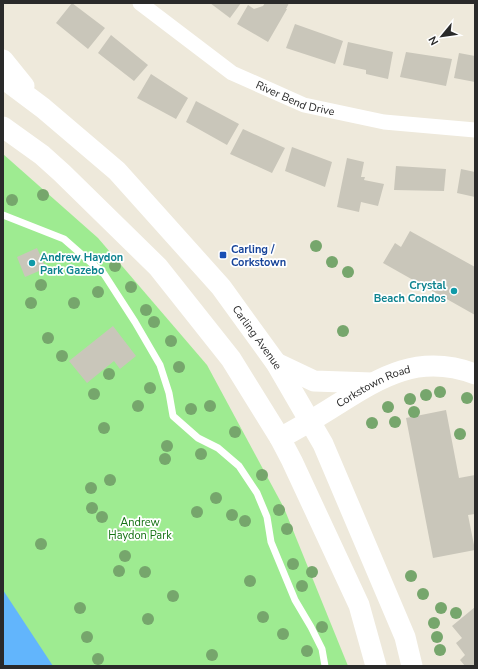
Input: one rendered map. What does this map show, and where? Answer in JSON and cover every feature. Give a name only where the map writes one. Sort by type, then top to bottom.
[{"type":"main road","points":[[3,60],[43,108]]},
{"type":"main road","name":"Carling Avenue","points":[[3,78],[43,108],[117,171],[221,287],[276,363],[323,444],[405,637],[412,666]]},
{"type":"main road","points":[[3,127],[42,155],[62,173],[158,267],[231,359],[280,438],[292,461],[359,605],[376,666]]},
{"type":"main road","points":[[276,363],[314,382],[372,383]]},
{"type":"main road","name":"Corkstown Road","points":[[280,438],[372,383],[395,373],[411,368],[432,366],[458,369],[475,374]]},
{"type":"street","name":"River Bend Drive","points":[[140,3],[232,73],[304,105],[384,122],[475,130]]},
{"type":"lane","points":[[3,215],[64,239],[104,274],[135,322],[160,365],[169,393],[173,416],[198,438],[218,448],[239,466],[257,493],[267,517],[271,542],[295,600],[322,649],[325,666]]},
{"type":"green space","name":"Andrew Haydon Park","points":[[3,154],[98,238],[207,365],[284,508],[348,666],[3,666]]},
{"type":"water","points":[[3,590],[53,666],[3,666]]},
{"type":"building","points":[[72,3],[105,28],[88,49],[56,23]]},
{"type":"building","points":[[210,3],[241,3],[230,18]]},
{"type":"building","points":[[265,3],[289,3],[268,42],[237,24],[248,5],[254,9],[263,6]]},
{"type":"building","points":[[295,24],[343,41],[335,64],[286,48]]},
{"type":"building","points":[[111,35],[148,65],[134,81],[98,53]]},
{"type":"building","points":[[348,42],[393,52],[388,79],[366,74],[366,70],[343,65]]},
{"type":"building","points":[[406,52],[452,59],[446,86],[400,77]]},
{"type":"building","points":[[459,53],[475,56],[475,82],[454,78]]},
{"type":"building","points":[[151,74],[188,98],[176,119],[137,98]]},
{"type":"building","points":[[196,101],[239,124],[227,145],[186,122]]},
{"type":"building","points":[[243,129],[285,148],[272,173],[230,154]]},
{"type":"building","points":[[292,147],[332,162],[325,187],[285,171]]},
{"type":"building","points":[[347,158],[364,162],[361,177],[365,177],[364,180],[384,184],[378,206],[361,202],[359,212],[337,207]]},
{"type":"building","points":[[396,166],[446,169],[444,191],[394,190]]},
{"type":"building","points":[[461,169],[475,172],[475,197],[457,193]]},
{"type":"building","name":"Crystal Beach Condos","points":[[410,231],[475,267],[475,315],[383,263],[395,243],[401,247]]},
{"type":"building","name":"Andrew Haydon Park Gazebo","points":[[37,248],[46,268],[25,277],[17,257]]},
{"type":"building","points":[[113,326],[136,356],[120,369],[114,361],[87,383],[69,361]]},
{"type":"building","points":[[446,410],[459,478],[475,475],[475,514],[468,515],[475,550],[433,558],[406,418]]},
{"type":"building","points":[[475,607],[475,666],[465,666],[460,660],[465,655],[456,643],[462,638],[452,626]]},
{"type":"place","name":"Carling / Corkstown","points":[[223,255]]},
{"type":"place","name":"Andrew Haydon Park Gazebo","points":[[32,263]]},
{"type":"place","name":"Crystal Beach Condos","points":[[454,291]]}]
